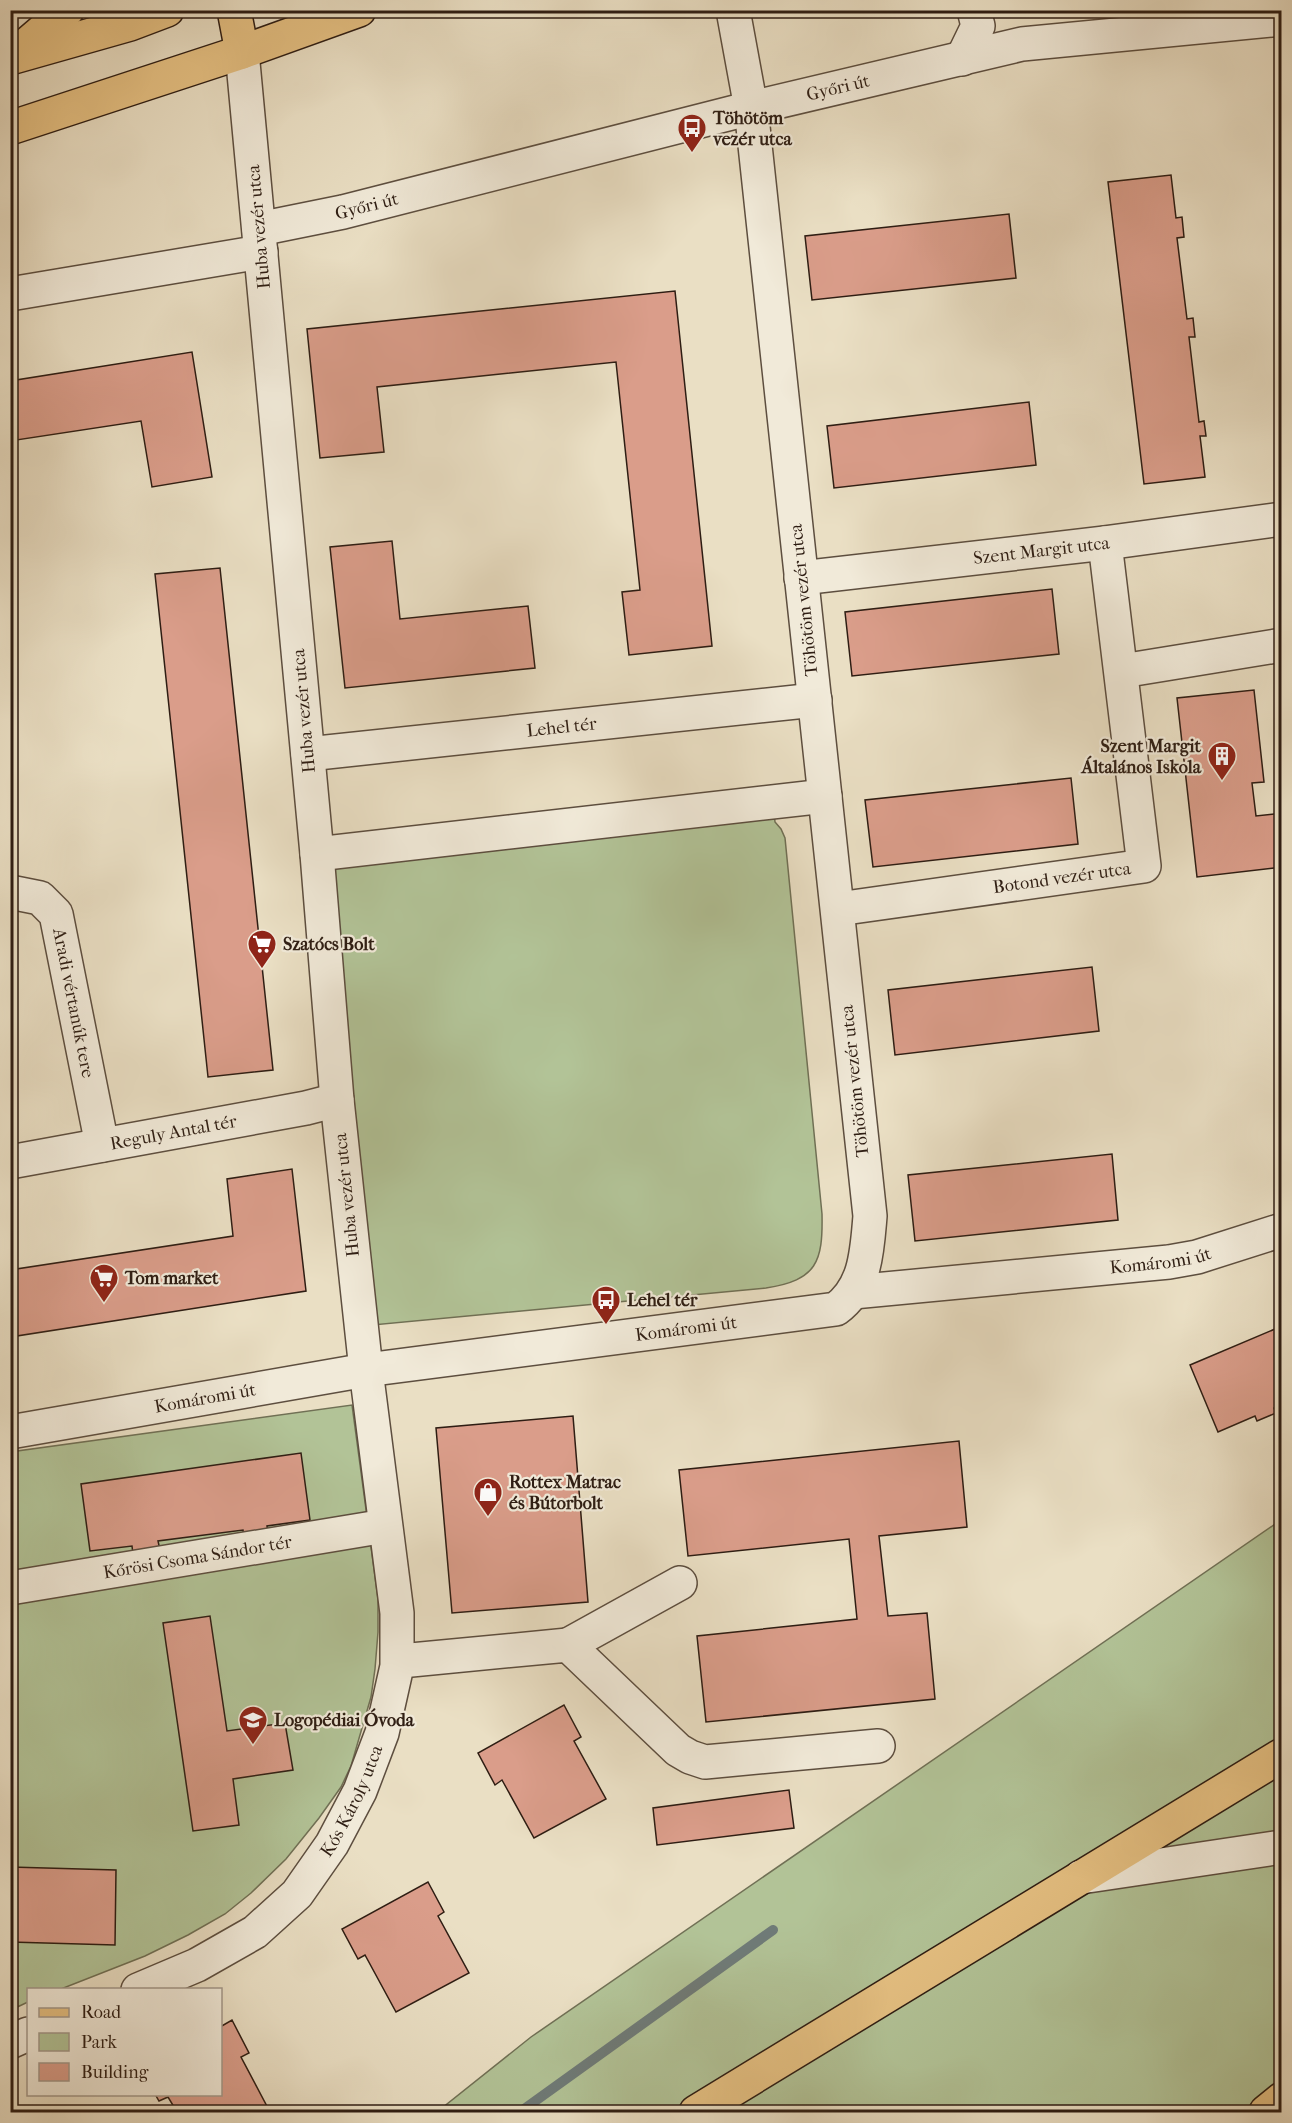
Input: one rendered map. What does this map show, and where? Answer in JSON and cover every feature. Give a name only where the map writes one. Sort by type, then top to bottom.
[{"type":"main road","points":[[10,58],[67,10]]},
{"type":"main road","points":[[10,58],[130,24],[166,10]]},
{"type":"main road","points":[[234,10],[243,52]]},
{"type":"main road","points":[[10,128],[243,52],[359,10]]},
{"type":"main road","points":[[696,2112],[1281,1755]]},
{"type":"main road","points":[[1266,2112],[1281,2099]]},
{"type":"street","name":"Töhötöm vezér utca","points":[[733,10],[751,108],[870,1216],[866,1263],[853,1292]]},
{"type":"street","points":[[962,59],[976,18]]},
{"type":"street","name":"Győri út","points":[[10,294],[260,241],[343,212],[751,108],[1022,44],[1281,19]]},
{"type":"street","name":"Huba vezér utca","points":[[243,52],[317,854],[337,1100],[366,1370]]},
{"type":"street","name":"Szent Margit utca","points":[[801,578],[1105,543],[1281,519]]},
{"type":"street","name":"Botond vezér utca","points":[[838,909],[1144,866],[1105,543]]},
{"type":"street","points":[[1122,671],[1281,645]]},
{"type":"street","name":"Lehel tér","points":[[308,754],[815,700]]},
{"type":"street","points":[[317,854],[825,796]]},
{"type":"street","name":"Aradi vértanúk tere","points":[[10,892],[40,898],[56,914],[102,1145]]},
{"type":"street","name":"Reguly Antal tér","points":[[10,1162],[306,1108],[337,1100]]},
{"type":"street","name":"Komáromi út","points":[[10,1432],[366,1370],[836,1309],[847,1301],[853,1292],[1169,1262],[1197,1257],[1281,1230]]},
{"type":"street","name":"Kós Károly utca","points":[[140,1988],[197,1965],[255,1932],[297,1894],[332,1844],[360,1791],[382,1733],[397,1666],[397,1612],[366,1370]]},
{"type":"street","name":"Kőrösi Csoma Sándor tér","points":[[10,1588],[385,1526]]},
{"type":"street","points":[[411,1660],[568,1645],[680,1582]]},
{"type":"street","points":[[568,1645],[674,1746],[696,1760],[705,1762],[878,1746]]},
{"type":"street","points":[[1081,1877],[1281,1847]]},
{"type":"street","points":[[10,2042],[27,2034]]},
{"type":"green space","points":[[773,802],[775,822],[785,838],[822,1214],[821,1245],[814,1266],[796,1280],[766,1288],[362,1326],[317,854]]},
{"type":"green space","points":[[352,1405],[378,1599],[378,1632],[371,1697],[351,1766],[341,1787],[286,1859],[251,1893],[225,1914],[188,1935],[145,1956],[64,1988],[27,1988],[27,2002],[11,2010],[10,1452]]},
{"type":"green space","points":[[1281,1520],[1281,2112],[437,2112],[531,2037]]},
{"type":"building","points":[[1171,175],[1176,218],[1182,217],[1184,237],[1177,238],[1187,319],[1193,318],[1195,337],[1189,337],[1199,422],[1204,421],[1206,436],[1200,436],[1205,477],[1144,484],[1108,182]]},
{"type":"building","points":[[1009,214],[1016,278],[812,300],[805,236]]},
{"type":"building","points":[[675,291],[712,646],[629,655],[622,592],[640,590],[616,362],[377,387],[384,452],[320,458],[307,329]]},
{"type":"building","points":[[192,352],[212,477],[152,487],[141,421],[10,441],[10,381]]},
{"type":"building","points":[[1029,402],[1036,465],[834,488],[827,426]]},
{"type":"building","points":[[392,541],[400,619],[528,606],[535,668],[345,688],[330,547]]},
{"type":"building","points":[[220,568],[273,1070],[208,1077],[155,574]]},
{"type":"building","points":[[1052,589],[1059,654],[852,676],[845,612]]},
{"type":"building","name":"Szent Margit Általános Iskola","points":[[1254,690],[1264,782],[1252,783],[1256,816],[1282,813],[1282,867],[1197,877],[1177,698]]},
{"type":"building","points":[[1071,778],[1078,844],[873,867],[865,800]]},
{"type":"building","points":[[1092,967],[1099,1031],[895,1055],[888,990]]},
{"type":"building","points":[[1112,1154],[1118,1220],[915,1241],[908,1175]]},
{"type":"building","points":[[292,1169],[306,1291],[10,1337],[10,1270],[233,1236],[227,1179]]},
{"type":"building","points":[[1282,1326],[1282,1404],[1274,1408],[1276,1413],[1257,1421],[1255,1416],[1218,1432],[1190,1365]]},
{"type":"building","points":[[573,1416],[588,1602],[452,1613],[436,1428]]},
{"type":"building","points":[[959,1441],[967,1527],[879,1536],[888,1616],[927,1613],[935,1699],[706,1722],[697,1636],[857,1619],[849,1539],[688,1556],[679,1470]]},
{"type":"building","points":[[301,1453],[310,1520],[267,1526],[268,1534],[244,1537],[243,1530],[158,1541],[160,1550],[133,1554],[132,1546],[90,1551],[81,1484]]},
{"type":"building","points":[[210,1616],[227,1731],[285,1723],[293,1770],[233,1779],[239,1825],[193,1831],[163,1623]]},
{"type":"building","points":[[564,1705],[581,1737],[574,1741],[606,1799],[534,1838],[502,1780],[495,1785],[478,1753]]},
{"type":"building","points":[[789,1790],[794,1828],[657,1845],[653,1808]]},
{"type":"building","points":[[10,1867],[116,1870],[115,1945],[10,1942]]},
{"type":"building","points":[[428,1882],[444,1912],[438,1916],[469,1973],[396,2012],[365,1955],[358,1959],[342,1929]]},
{"type":"building","points":[[232,2020],[249,2053],[241,2057],[270,2112],[177,2112],[168,2097],[159,2101],[156,2096],[222,2096],[222,2026]]},
{"type":"waterway","points":[[520,2112],[773,1930]]},
{"type":"place","name":"Töhötöm vezér utca","points":[[692,154]]},
{"type":"place","name":"Szent Margit Általános Iskola","points":[[1222,782]]},
{"type":"place","name":"Szatócs Bolt","points":[[262,970]]},
{"type":"place","name":"Tom market","points":[[104,1304]]},
{"type":"place","name":"Lehel tér","points":[[606,1326]]},
{"type":"place","name":"Rottex Matrac és Bútorbolt","points":[[488,1518]]},
{"type":"place","name":"Logopédiai Óvoda","points":[[253,1746]]}]
